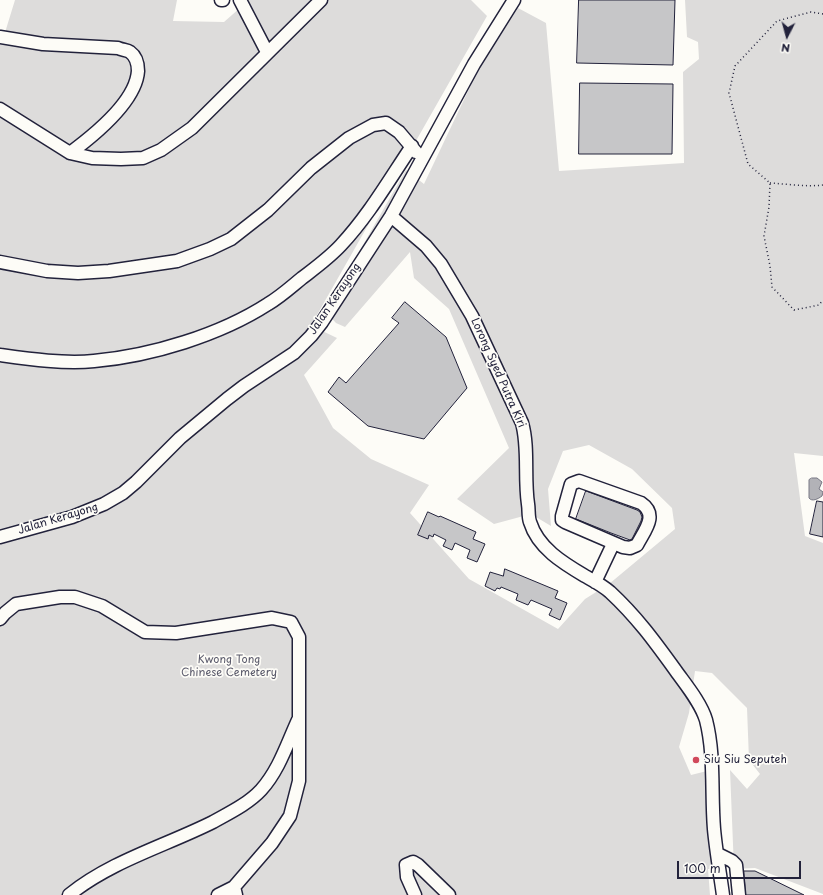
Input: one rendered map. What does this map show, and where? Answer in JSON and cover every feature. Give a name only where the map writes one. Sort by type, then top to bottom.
[{"type":"street","points":[[240,0],[267,52]]},
{"type":"street","points":[[0,109],[70,153],[92,158],[143,158],[161,150],[192,128],[321,0]]},
{"type":"street","name":"Jalan Kerayong","points":[[0,537],[72,517],[104,504],[123,493],[180,438],[244,386],[294,353],[311,336],[322,322],[391,216],[474,64],[514,0]]},
{"type":"street","points":[[0,37],[43,44],[118,48],[130,52],[136,58],[138,66],[137,76],[132,90],[119,110],[85,142],[70,153]]},
{"type":"street","points":[[0,262],[46,271],[78,274],[177,261],[210,249],[231,239],[268,210],[310,168],[349,138],[373,125],[386,123],[399,132],[422,159]]},
{"type":"street","points":[[0,354],[41,360],[92,361],[133,356],[190,341],[234,323],[268,304],[322,263],[341,246],[364,218],[412,146]]},
{"type":"street","name":"Lorong Syed Putra Kiri","points":[[391,216],[426,246],[441,264],[486,345],[522,423],[525,434],[526,494],[529,521],[537,537],[558,559],[603,586],[629,610],[645,628],[691,693],[705,719],[711,756],[714,829],[722,895]]},
{"type":"street","points":[[579,481],[641,503],[648,507],[650,519],[637,545],[630,548],[613,544],[562,520],[571,484],[579,481]]},
{"type":"street","points":[[595,582],[613,544]]},
{"type":"street","points":[[0,619],[16,604],[60,597],[75,597],[102,606],[145,632],[176,633],[272,618],[291,622],[299,637],[300,716],[299,780],[290,816],[272,843],[235,891],[218,895]]},
{"type":"street","points":[[276,769],[300,716]]},
{"type":"street","points":[[69,895],[105,871],[186,836],[243,805],[260,790],[276,769],[287,758],[296,762],[299,780]]},
{"type":"street","points":[[718,854],[732,860],[736,865],[739,895]]},
{"type":"street","points":[[414,895],[407,877],[406,865],[413,862],[449,895]]},
{"type":"path","points":[[823,14],[811,12],[777,21],[735,66],[729,93],[748,164],[770,183],[814,186],[823,185]]},
{"type":"path","points":[[770,183],[769,207],[764,236],[770,266],[772,288],[794,310],[819,305],[823,300]]},
{"type":"green space","name":"Kwong Tong Chinese Cemetery","points":[[15,0],[177,0],[173,21],[224,22],[249,0],[471,0],[487,16],[305,336],[314,327],[337,338],[304,375],[333,428],[371,459],[429,485],[410,513],[469,579],[558,629],[585,599],[609,584],[675,529],[672,508],[632,469],[589,445],[563,451],[548,489],[551,526],[531,514],[494,524],[457,499],[509,448],[449,309],[414,278],[410,252],[345,327],[336,323],[325,311],[406,170],[424,184],[478,70],[518,8],[546,23],[559,171],[684,163],[683,72],[699,59],[698,42],[687,37],[685,0],[823,0],[823,456],[794,453],[805,536],[823,543],[823,894],[755,868],[734,869],[730,770],[747,789],[760,774],[749,760],[747,708],[712,673],[695,671],[689,713],[679,747],[691,775],[707,771],[717,869],[708,869],[710,895],[0,895],[0,39],[3,39]]},
{"type":"shaded area","points":[[812,478],[817,478],[822,482],[819,489],[823,492],[822,496],[813,500],[809,498],[809,480]]},
{"type":"building","points":[[579,0],[675,0],[673,65],[577,63]]},
{"type":"building","points":[[580,83],[673,84],[672,154],[579,154]]},
{"type":"building","points":[[405,302],[446,337],[467,388],[424,439],[368,426],[328,392],[339,377],[346,383],[399,323],[392,318]]},
{"type":"building","points":[[586,491],[640,512],[642,517],[641,521],[632,539],[630,540],[576,519]]},
{"type":"building","points":[[817,501],[823,502],[823,537],[810,534]]},
{"type":"building","points":[[428,512],[476,532],[473,539],[485,544],[477,562],[467,558],[470,550],[455,543],[452,550],[443,546],[446,540],[434,534],[433,537],[429,535],[428,539],[418,535]]},
{"type":"building","points":[[505,569],[558,591],[555,598],[567,603],[560,620],[549,615],[552,609],[531,600],[528,605],[516,600],[518,594],[501,587],[500,589],[497,588],[495,591],[485,586],[490,572],[503,576]]},
{"type":"building","points":[[744,871],[755,871],[804,895],[746,895]]},
{"type":"place","name":"Siu Siu Seputeh","points":[[696,760]]}]
